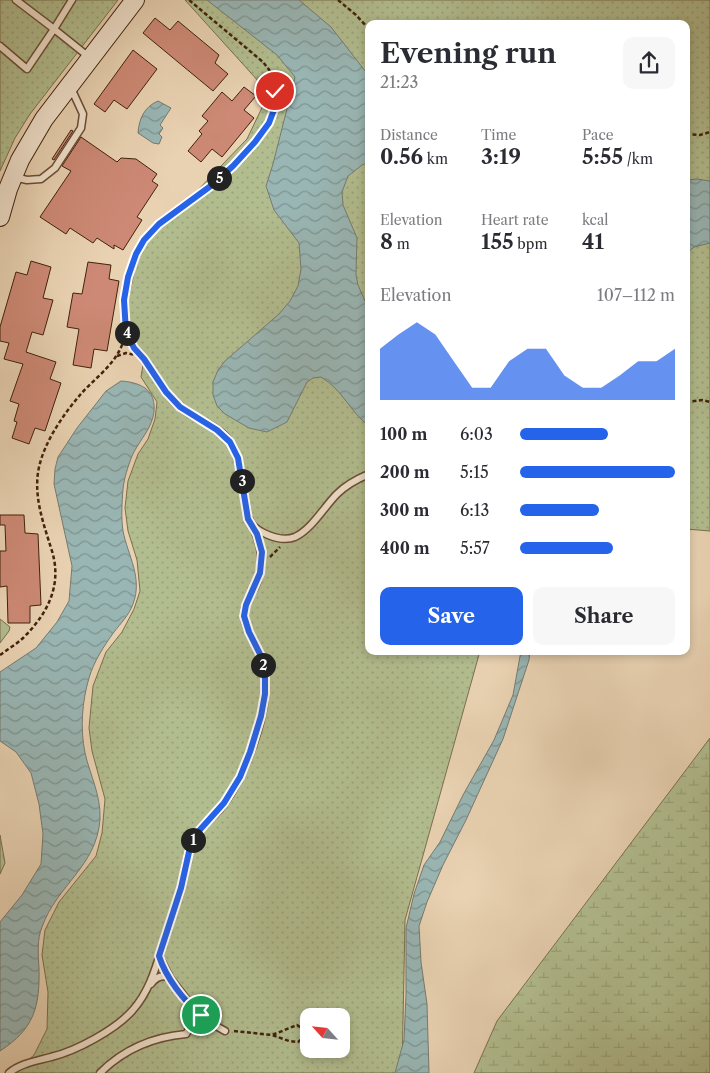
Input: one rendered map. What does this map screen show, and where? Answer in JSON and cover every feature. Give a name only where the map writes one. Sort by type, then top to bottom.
[{"type":"street","points":[[0,217],[8,189],[20,160],[44,119],[135,0]]},
{"type":"lane","points":[[16,0],[90,58]]},
{"type":"lane","points":[[0,46],[27,69],[72,0]]},
{"type":"lane","points":[[13,177],[27,180],[41,178],[55,168],[81,128],[83,114],[70,85]]},
{"type":"lane","points":[[144,359],[166,392],[180,407],[217,430],[230,442],[238,458],[248,519],[257,534],[262,552],[260,573],[246,605],[244,616],[249,632],[262,658],[265,673],[265,694],[261,716],[250,752],[240,777],[224,803],[197,833],[191,843],[181,888],[150,985]]},
{"type":"lane","points":[[248,519],[260,530],[273,537],[285,539],[295,537],[318,517],[337,494],[353,480],[365,476]]},
{"type":"lane","points":[[159,956],[170,978],[195,1010],[208,1022],[225,1031]]},
{"type":"lane","points":[[9,1073],[30,1062],[53,1057],[100,1036],[133,1010],[154,979],[160,976],[170,978]]},
{"type":"lane","points":[[100,1073],[127,1051],[150,1041],[186,1034],[194,1022],[195,1010]]},
{"type":"path","points":[[144,359],[134,348],[126,332],[124,300],[128,277],[136,254],[159,224],[212,185],[233,166],[269,123],[275,107],[275,91],[271,74],[263,62],[189,0]]},
{"type":"path","points":[[338,0],[356,14],[365,24]]},
{"type":"path","points":[[690,134],[700,135],[710,132]]},
{"type":"path","points":[[0,655],[23,638],[41,617],[52,596],[56,575],[52,551],[43,526],[38,495],[39,468],[46,445],[79,396],[115,357],[126,332]]},
{"type":"path","points":[[115,357],[126,353],[134,354],[144,359]]},
{"type":"path","points":[[690,402],[702,400],[710,402]]},
{"type":"path","points":[[260,573],[278,549],[295,537]]},
{"type":"path","points":[[225,1031],[272,1035],[298,1042],[304,1037],[303,1029],[297,1025],[272,1035]]},
{"type":"green space","points":[[0,0],[118,0],[30,114],[15,138],[0,171]]},
{"type":"green space","points":[[185,0],[710,0],[710,531],[690,529],[690,20],[365,20],[365,655],[479,655],[405,920],[402,1073],[14,1073],[34,1055],[47,1029],[48,992],[42,955],[45,930],[59,902],[96,856],[102,833],[105,799],[92,751],[89,728],[93,686],[106,652],[122,632],[134,609],[140,591],[137,560],[128,531],[125,508],[128,481],[138,454],[148,439],[155,419],[157,402],[141,377],[144,359],[130,330],[128,300],[135,269],[144,246],[247,139],[269,93]]},
{"type":"green space","points":[[0,619],[10,627],[0,643]]},
{"type":"green space","points":[[710,738],[710,1073],[474,1073],[497,1021]]},
{"type":"green space","points":[[0,835],[5,863],[0,874]]},
{"type":"water","points":[[207,0],[299,0],[331,27],[365,71],[365,164],[348,176],[342,192],[343,205],[357,238],[356,275],[365,301],[365,423],[335,388],[321,377],[313,378],[307,382],[287,422],[267,432],[249,428],[225,414],[217,406],[213,395],[213,382],[218,370],[225,361],[279,314],[290,301],[298,286],[301,269],[299,243],[274,210],[266,186],[295,77],[277,55]]},
{"type":"water","points":[[158,101],[171,108],[160,125],[163,128],[159,134],[162,137],[159,144],[153,143],[138,133],[143,114]]},
{"type":"water","points":[[690,180],[710,181],[710,243],[694,247],[690,250]]},
{"type":"water","points":[[121,381],[138,384],[147,390],[153,399],[154,412],[150,426],[132,456],[126,472],[123,489],[122,526],[136,576],[136,594],[129,612],[107,643],[94,666],[89,678],[83,706],[83,744],[97,793],[100,819],[92,850],[57,899],[42,927],[38,947],[38,994],[33,1016],[21,1034],[0,1051],[0,922],[22,895],[41,864],[43,834],[39,804],[31,773],[16,752],[0,741],[0,672],[36,648],[57,622],[69,601],[72,566],[54,484],[55,469],[58,457],[77,428],[106,391]]},
{"type":"water","points":[[520,655],[530,655],[503,739],[443,865],[419,926],[421,962],[427,1004],[429,1073],[395,1073],[404,1040],[406,928],[414,894],[424,865],[440,842],[463,795],[494,740],[513,695]]},
{"type":"building","points":[[155,18],[170,30],[178,21],[219,55],[215,63],[228,74],[213,91],[143,33]]},
{"type":"building","points":[[133,50],[157,69],[127,109],[114,100],[105,112],[94,104]]},
{"type":"building","points":[[244,87],[256,96],[244,110],[254,118],[222,157],[212,149],[201,162],[188,151],[202,134],[199,131],[208,121],[202,116],[222,92],[232,101]]},
{"type":"building","points":[[71,130],[73,131],[54,160],[52,159]]},
{"type":"building","points":[[81,137],[117,162],[121,158],[136,159],[157,174],[152,181],[158,185],[137,217],[142,220],[123,250],[114,245],[114,249],[97,238],[93,243],[70,228],[66,234],[40,217],[71,171],[62,166]]},
{"type":"building","points":[[31,261],[51,267],[43,298],[53,300],[43,335],[32,332],[26,352],[56,362],[50,379],[61,383],[45,431],[35,428],[29,444],[12,438],[17,422],[14,421],[19,404],[10,401],[23,364],[4,359],[9,343],[0,341],[0,327],[16,272],[27,275]]},
{"type":"building","points":[[88,262],[111,265],[109,279],[119,281],[107,351],[94,349],[91,368],[73,365],[79,329],[67,327],[73,293],[82,294]]},
{"type":"building","points":[[0,515],[24,515],[25,533],[38,534],[41,605],[30,606],[30,623],[8,623],[7,586],[0,587],[0,551],[6,551],[5,525],[0,525]]},
{"type":"route","points":[[201,1015],[170,978],[159,956],[181,888],[191,843],[197,833],[224,803],[240,777],[261,716],[265,694],[265,673],[262,658],[249,632],[244,616],[246,605],[260,573],[262,552],[257,534],[248,519],[238,458],[230,442],[217,430],[180,407],[166,392],[144,359],[134,348],[126,332],[124,300],[128,277],[136,254],[144,240],[159,224],[180,207],[212,185],[255,142],[269,123],[275,107],[275,91]]}]
